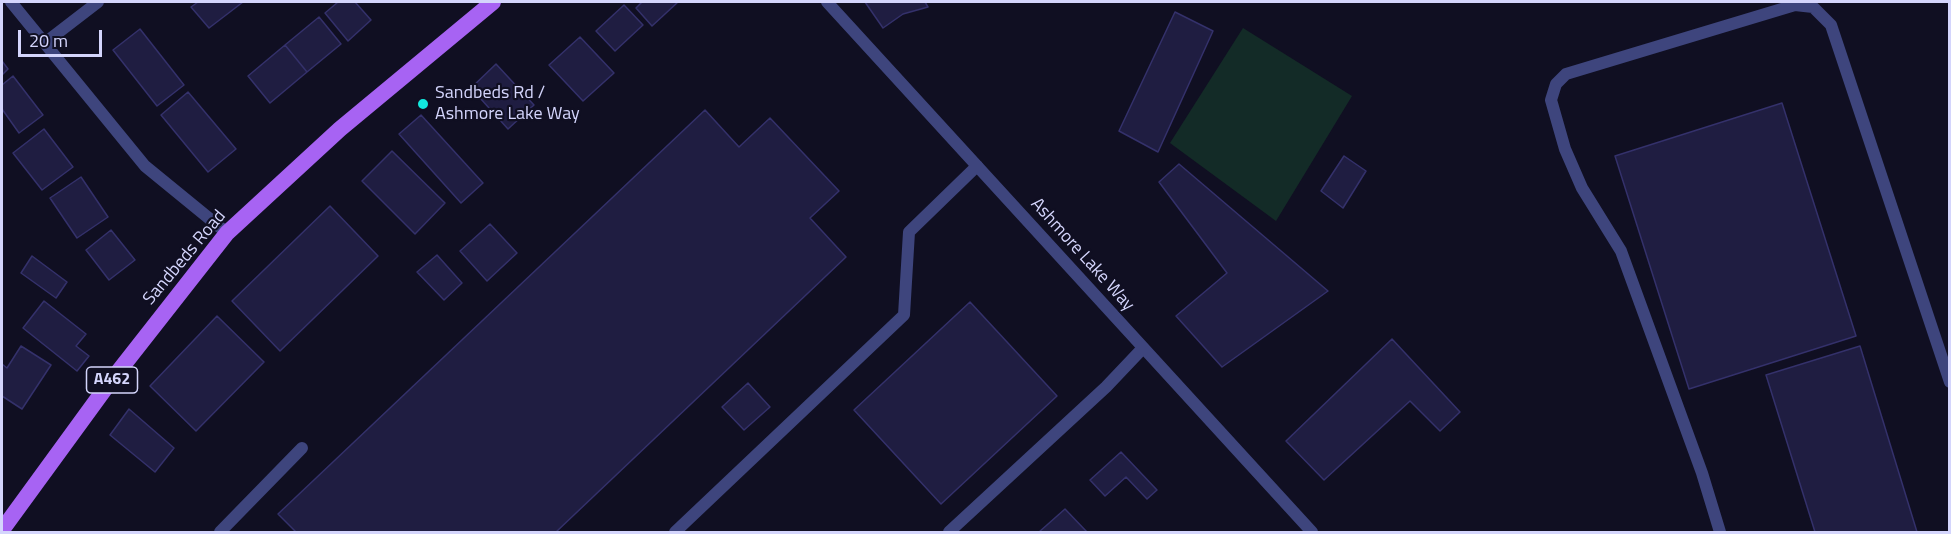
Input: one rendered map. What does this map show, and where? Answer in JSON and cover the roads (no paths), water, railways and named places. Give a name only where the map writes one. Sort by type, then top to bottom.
[{"type":"main road","name":"Sandbeds Road","points":[[2,530],[107,386],[227,233],[340,129],[493,2]]},
{"type":"street","points":[[11,2],[146,166],[227,233]]},
{"type":"street","points":[[46,42],[98,2]]},
{"type":"street","name":"Ashmore Lake Way","points":[[827,2],[1312,532]]},
{"type":"street","points":[[1720,532],[1702,473],[1621,251],[1582,188],[1565,149],[1551,100],[1556,84],[1566,74],[1795,5],[1813,7],[1831,25],[1950,382]]},
{"type":"street","points":[[675,532],[904,315],[909,232],[976,166]]},
{"type":"street","points":[[949,532],[1106,387],[1143,348]]},
{"type":"street","points":[[219,532],[303,448]]},
{"type":"place","name":"Sandbeds Rd / Ashmore Lake Way","points":[[423,104]]}]
